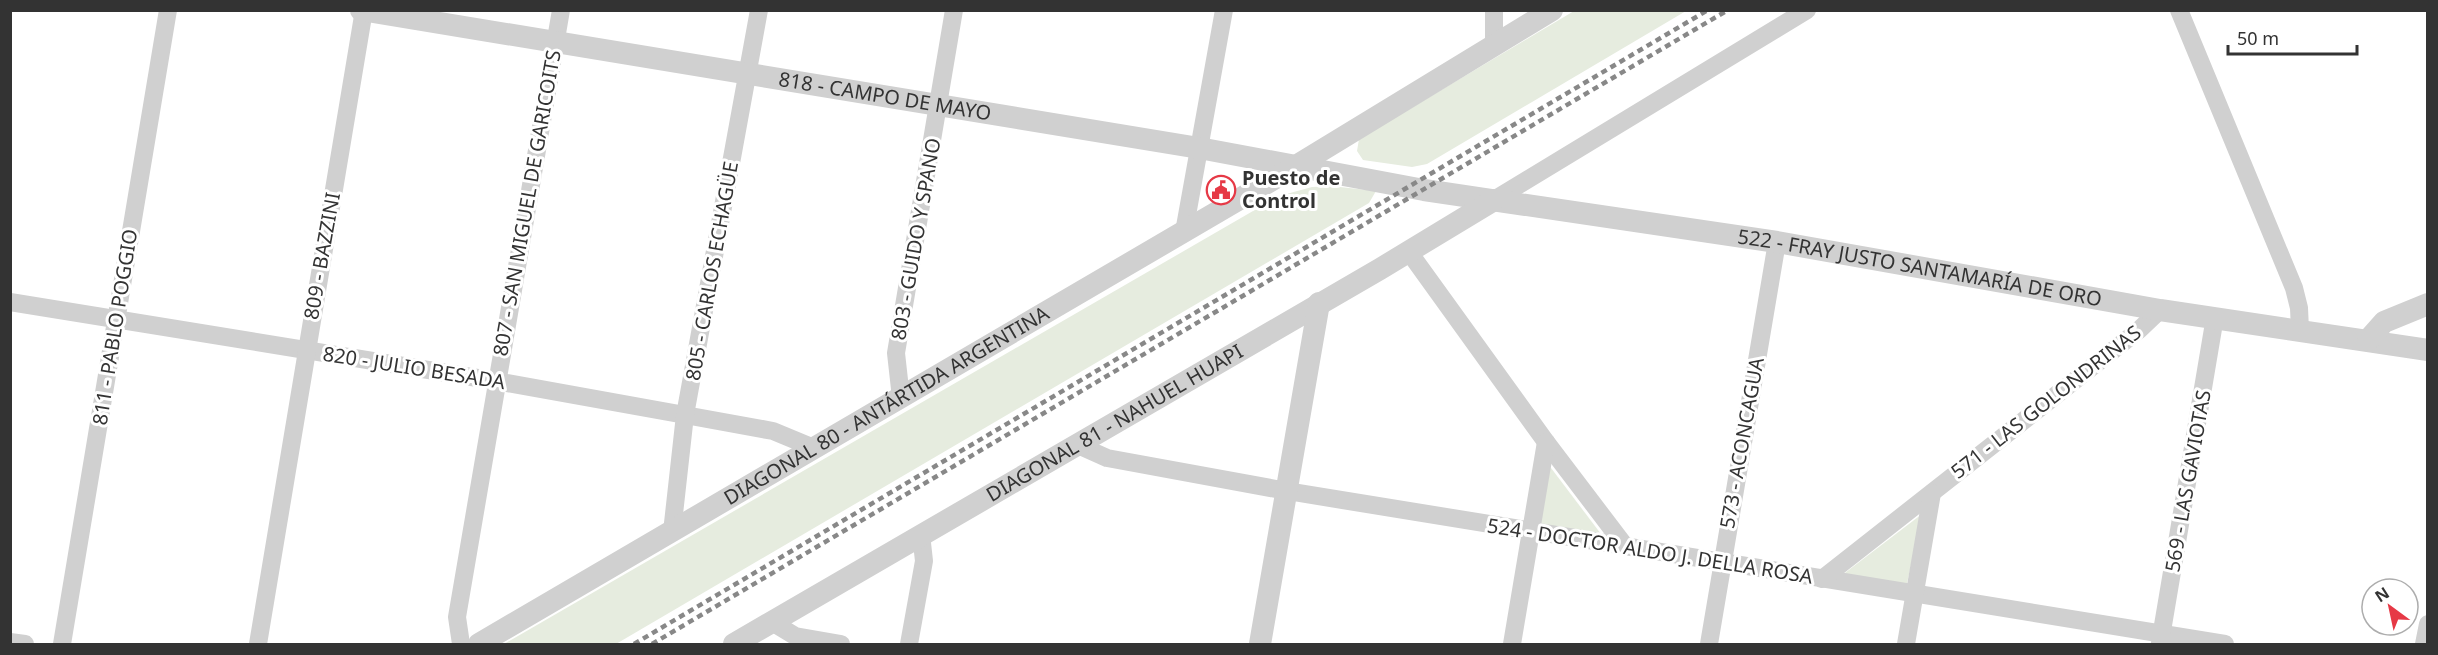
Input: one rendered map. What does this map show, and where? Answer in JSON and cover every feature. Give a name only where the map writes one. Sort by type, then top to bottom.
[{"type":"street","name":"811 - PABLO POGGIO","points":[[62,645],[168,10]]},
{"type":"street","name":"807 - SAN MIGUEL DE GARICOITS","points":[[461,645],[457,617],[561,10]]},
{"type":"street","name":"805 - CARLOS ECHAGÜE","points":[[672,532],[685,415],[759,10]]},
{"type":"street","name":"803 - GUIDO Y SPANO","points":[[900,398],[896,353],[954,10]]},
{"type":"street","points":[[1184,232],[1224,10]]},
{"type":"street","points":[[1494,10],[1494,44]]},
{"type":"street","name":"DIAGONAL 80 - ANTÁRTIDA ARGENTINA","points":[[479,645],[1296,166],[1552,10]]},
{"type":"street","points":[[1494,200],[1807,10]]},
{"type":"street","points":[[2179,10],[2294,288],[2300,330]]},
{"type":"street","name":"818 - CAMPO DE MAYO","points":[[363,11],[555,40],[1199,148],[1410,187]]},
{"type":"street","name":"809 - BAZZINI","points":[[258,645],[363,11]]},
{"type":"street","name":"522 - FRAY JUSTO SANTAMARÍA DE ORO","points":[[1410,187],[1777,242],[2160,310],[2427,350]]},
{"type":"street","name":"DIAGONAL 81 - NAHUEL HUAPI","points":[[734,645],[921,534],[1409,252],[1494,200]]},
{"type":"street","name":"573 - ACONCAGUA","points":[[1709,645],[1777,242]]},
{"type":"street","points":[[1409,252],[1546,442],[1625,546]]},
{"type":"street","name":"820 - JULIO BESADA","points":[[10,303],[496,381],[685,415],[773,431],[814,448]]},
{"type":"street","points":[[1260,645],[1319,303]]},
{"type":"street","points":[[2368,340],[2384,322],[2427,304]]},
{"type":"street","name":"571 - LAS GOLONDRINAS","points":[[1822,579],[2139,330],[2160,310]]},
{"type":"street","name":"569 - LAS GAVIOTAS","points":[[2161,639],[2215,317]]},
{"type":"street","points":[[1512,645],[1546,442]]},
{"type":"street","name":"524 - DOCTOR ALDO J. DELLA ROSA","points":[[1078,445],[1107,458],[1287,491],[1914,594],[2161,639],[2225,645]]},
{"type":"street","name":"571 - LAS GOLONDRINAS","points":[[1906,645],[1932,493]]},
{"type":"street","points":[[909,645],[924,561],[921,534]]},
{"type":"street","points":[[772,622],[795,636],[841,645]]},
{"type":"street","points":[[2424,645],[2427,624]]},
{"type":"street","points":[[10,642],[25,645]]},
{"type":"shaded area","points":[[1574,11],[1686,11],[1427,164],[1412,167],[1363,160],[1357,151],[1359,139]]},
{"type":"shaded area","points":[[1331,186],[1376,191],[1369,203],[616,644],[504,644],[1279,196],[1312,187]]},
{"type":"shaded area","points":[[1548,464],[1601,534],[1539,525]]},
{"type":"shaded area","points":[[1922,514],[1906,588],[1837,579]]},
{"type":"railway","points":[[634,644],[1708,10]]},
{"type":"railway","points":[[652,644],[1728,10]]},
{"type":"place","name":"Puesto de Control","points":[[1221,190]]}]
